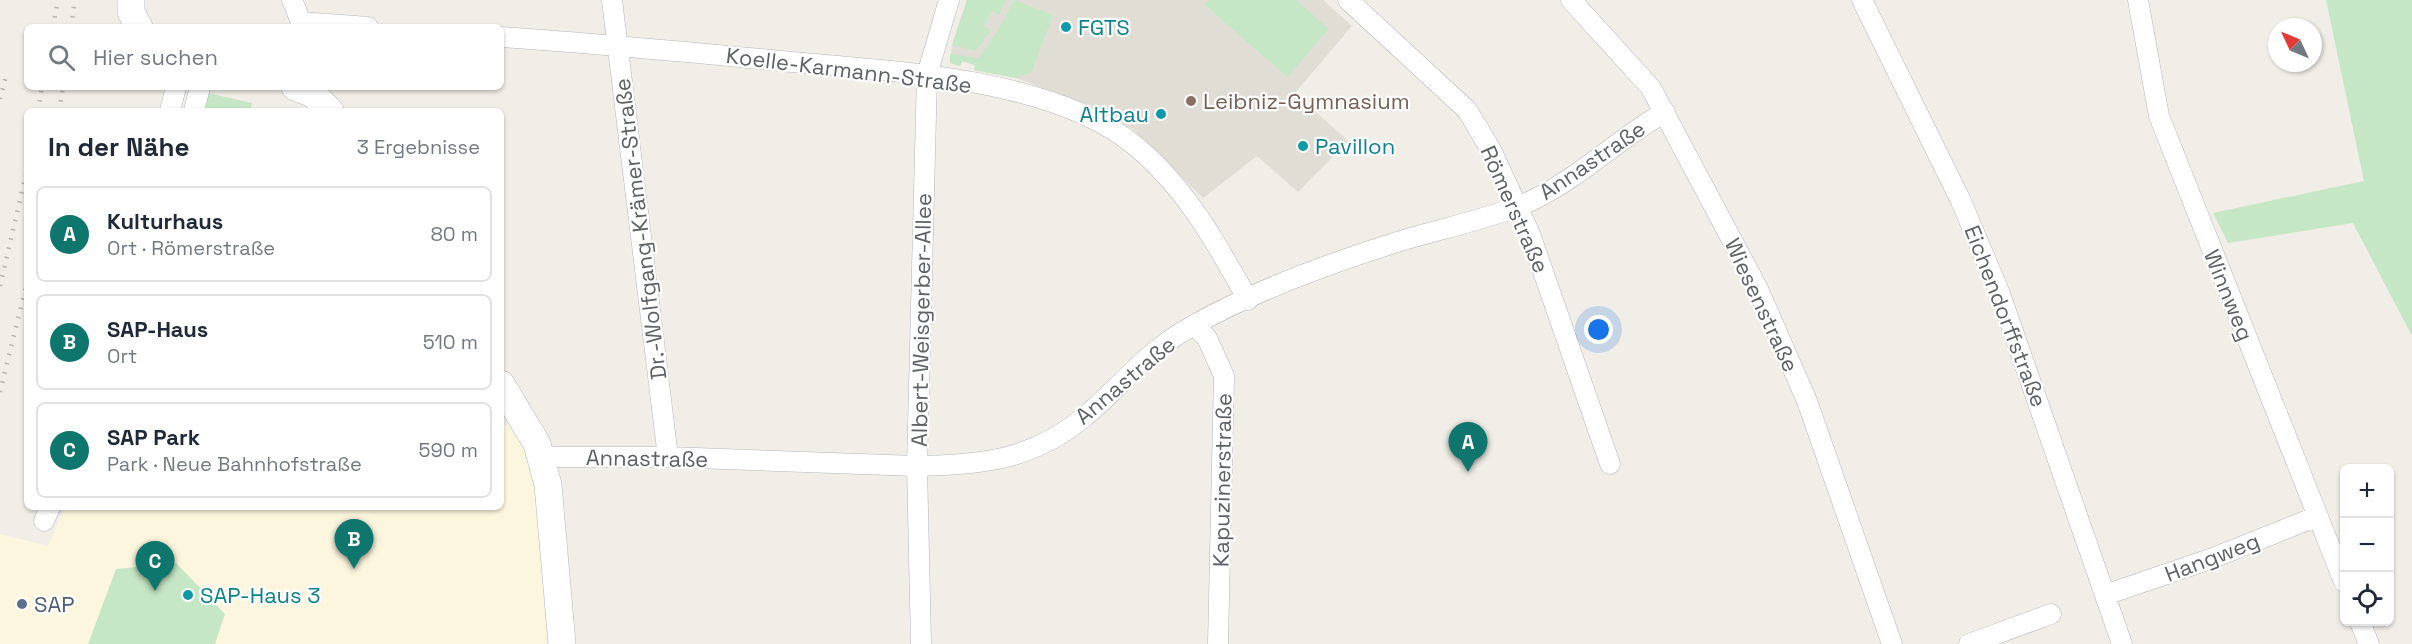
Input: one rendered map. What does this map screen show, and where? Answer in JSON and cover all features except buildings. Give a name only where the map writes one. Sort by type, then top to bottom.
[{"type":"main road","points":[[130,0],[131,12],[137,24]]},
{"type":"main road","points":[[504,389],[528,428],[541,457],[548,486],[562,644]]},
{"type":"street","points":[[292,0],[302,24]]},
{"type":"street","name":"Dr.-Wolfgang-Krämer-Straße","points":[[612,0],[668,458]]},
{"type":"street","name":"Albert-Weisgerber-Allee","points":[[921,644],[917,466],[927,75],[949,0]]},
{"type":"street","name":"Römerstraße","points":[[1348,0],[1467,110],[1491,150],[1530,234],[1610,464]]},
{"type":"street","name":"Wiesenstraße","points":[[1571,0],[1651,88],[1758,289],[1807,401],[1892,644]]},
{"type":"street","name":"Eichendorffstraße","points":[[1862,0],[1960,199],[1999,291],[2122,644]]},
{"type":"street","name":"Winnweg","points":[[2138,0],[2159,116],[2340,572]]},
{"type":"street","name":"Koelle-Karmann-Straße","points":[[504,37],[618,45],[927,75],[1030,94],[1100,123],[1132,143],[1164,172],[1196,209],[1248,300]]},
{"type":"street","points":[[171,108],[175,90]]},
{"type":"street","points":[[195,108],[199,90]]},
{"type":"street","name":"Annastraße","points":[[541,457],[668,458],[917,466],[953,465],[1015,457],[1038,446],[1083,418],[1144,359],[1194,325],[1248,300],[1389,245],[1516,207],[1568,181],[1639,127],[1665,112]]},
{"type":"street","name":"Kapuzinerstraße","points":[[1194,325],[1207,338],[1224,376],[1218,644]]},
{"type":"street","name":"Hangweg","points":[[2105,596],[2213,558],[2318,516]]},
{"type":"street","points":[[1969,644],[2051,614]]},
{"type":"street","points":[[2362,626],[2369,644]]},
{"type":"shaded area","name":"Leibniz-Gymnasium","points":[[967,0],[1323,0],[1352,26],[1295,93],[1348,141],[1298,192],[1257,156],[1203,198],[1134,130],[1094,107],[1016,78],[974,70],[975,65],[962,61],[960,66],[950,63],[952,45]]},
{"type":"shaded area","name":"SAP","points":[[515,423],[529,454],[538,514],[547,644],[0,644],[0,534],[48,546],[64,510],[504,510],[504,425]]},
{"type":"green space","points":[[967,0],[1006,0],[999,15],[992,11],[984,26],[991,30],[976,51],[952,45]]},
{"type":"green space","points":[[1014,0],[1053,15],[1032,71],[1016,78],[974,70],[975,65],[962,61],[960,66],[950,63],[950,54],[979,58],[997,32]]},
{"type":"green space","points":[[1209,0],[1296,0],[1329,29],[1287,77],[1205,5]]},
{"type":"green space","points":[[2326,0],[2412,0],[2412,336],[2353,223],[2228,243],[2213,213],[2364,181]]},
{"type":"green space","points":[[207,93],[252,103],[251,108],[203,108]]},
{"type":"green space","points":[[176,563],[225,614],[215,644],[88,644],[116,569]]},
{"type":"railway","points":[[54,24],[58,0]]},
{"type":"railway","points":[[71,24],[75,0]]},
{"type":"railway","points":[[0,99],[6,76]]},
{"type":"railway","points":[[38,108],[42,90]]},
{"type":"railway","points":[[60,108],[62,90]]},
{"type":"railway","points":[[0,286],[24,183]]},
{"type":"railway","points":[[0,392],[24,294]]},
{"type":"place","name":"FGTS","points":[[1066,27]]},
{"type":"place","name":"Leibniz-Gymnasium","points":[[1191,101]]},
{"type":"place","name":"Altbau","points":[[1161,114]]},
{"type":"place","name":"Pavillon","points":[[1303,146]]},
{"type":"place","name":"Kulturhaus","points":[[1468,472]]},
{"type":"place","name":"SAP-Haus","points":[[354,569]]},
{"type":"place","name":"SAP Park","points":[[155,591]]},
{"type":"place","name":"SAP-Haus 3","points":[[188,595]]},
{"type":"place","name":"SAP","points":[[22,604]]}]
